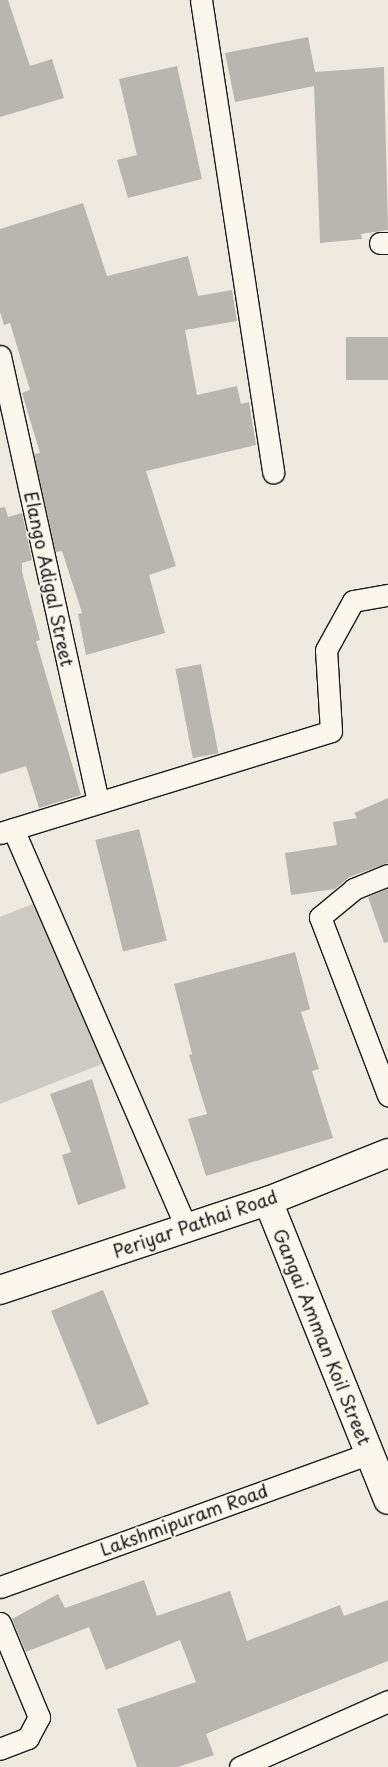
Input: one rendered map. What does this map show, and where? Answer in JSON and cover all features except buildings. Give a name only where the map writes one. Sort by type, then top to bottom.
[{"type":"street","points":[[201,0],[273,473]]},
{"type":"street","name":"Elango Adigal Street","points":[[0,356],[98,801]]},
{"type":"street","points":[[186,1227],[7,831],[98,801],[331,732],[326,650],[354,601],[388,595]]},
{"type":"street","points":[[388,875],[354,889],[320,916],[388,1095]]},
{"type":"street","name":"Periyar Pathai Road","points":[[0,1290],[268,1201],[388,1152]]},
{"type":"street","name":"Gangai Amman Koil Street","points":[[268,1201],[388,1500]]},
{"type":"street","name":"Lakshmipuram Road","points":[[0,1587],[368,1454]]},
{"type":"street","points":[[0,1623],[39,1717],[28,1738],[0,1749]]},
{"type":"street","points":[[240,1767],[388,1701]]},
{"type":"shaded area","points":[[35,903],[107,1062],[0,1104],[0,917]]}]
